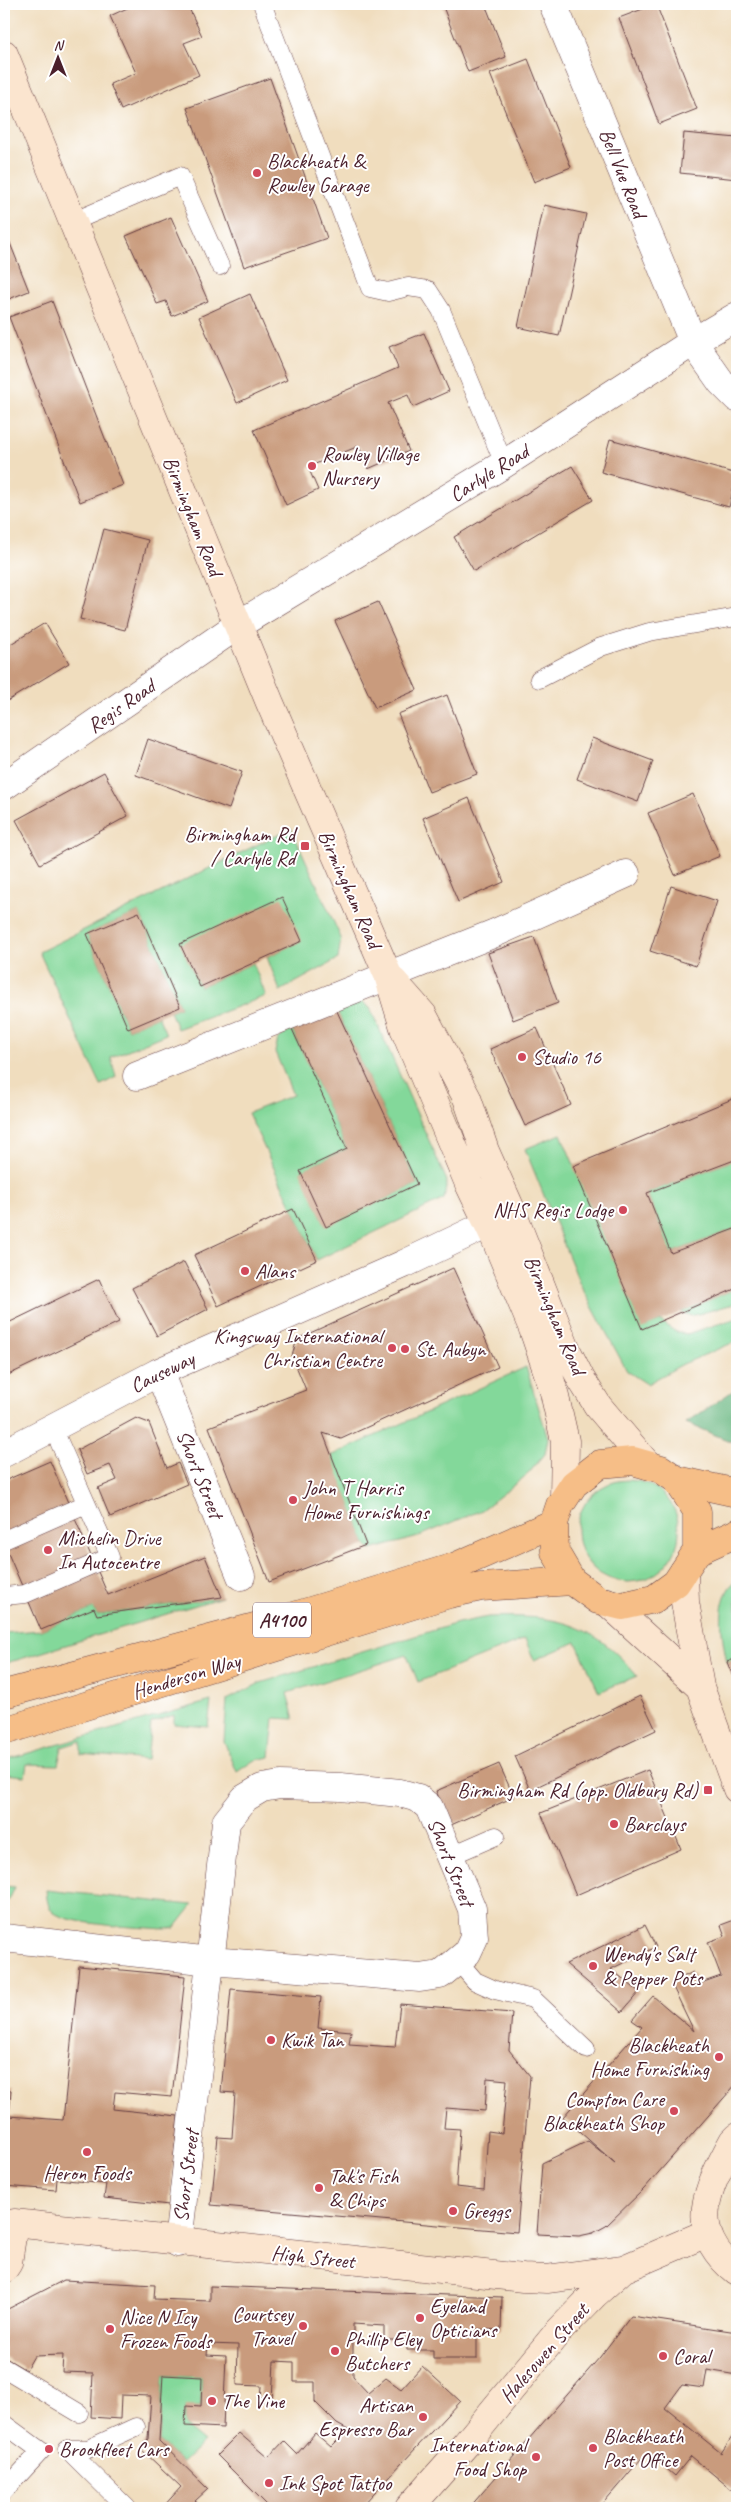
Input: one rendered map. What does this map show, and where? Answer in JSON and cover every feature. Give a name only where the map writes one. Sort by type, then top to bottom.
[{"type":"main road","name":"Birmingham Road","points":[[4,54],[238,626],[327,838],[388,975],[404,1030],[533,1329],[553,1388],[565,1441],[564,1498]]},
{"type":"main road","name":"Birmingham Road","points":[[388,975],[423,1015],[467,1098],[485,1151],[566,1348],[581,1379],[598,1406],[648,1465]]},
{"type":"main road","name":"Birmingham Road","points":[[485,1151],[486,1176],[497,1212],[488,1224]]},
{"type":"main road","points":[[737,1533],[690,1561],[676,1583],[654,1599],[622,1606],[598,1600],[572,1581],[555,1552],[554,1523],[564,1498],[574,1484],[600,1464],[633,1460],[661,1469],[677,1480],[698,1511],[690,1561],[685,1602],[700,1687],[737,1789]]},
{"type":"main road","points":[[677,1480],[737,1493]]},
{"type":"main road","name":"Henderson Way","points":[[4,1694],[281,1620],[454,1567],[554,1523]]},
{"type":"main road","name":"Henderson Way","points":[[4,1731],[449,1594],[481,1588],[572,1581]]},
{"type":"main road","points":[[607,1602],[700,1687]]},
{"type":"main road","points":[[737,2137],[713,2179],[706,2202],[707,2233],[713,2246],[737,2272]]},
{"type":"main road","points":[[4,2269],[8,2263],[9,2223]]},
{"type":"main road","name":"High Street","points":[[9,2223],[178,2243],[547,2280],[623,2270]]},
{"type":"main road","name":"Halesowen Street","points":[[409,2508],[466,2444],[558,2332],[623,2270],[707,2233]]},
{"type":"street","name":"Bell Vue Road","points":[[553,4],[693,342],[721,382],[737,398]]},
{"type":"street","name":"Carlyle Road","points":[[238,626],[504,464],[693,342],[737,316]]},
{"type":"street","name":"Regis Road","points":[[4,786],[238,626]]},
{"type":"street","name":"Birmingham Road","points":[[137,1076],[495,934],[626,874]]},
{"type":"street","name":"Causeway","points":[[4,1453],[159,1372],[404,1264],[488,1224]]},
{"type":"street","name":"Short Street","points":[[159,1372],[241,1576]]},
{"type":"street","name":"Short Street","points":[[4,1938],[211,1961],[420,1978],[440,1975],[467,1953],[474,1938],[472,1909],[429,1807],[418,1798],[400,1793],[342,1787],[280,1785],[262,1788],[245,1798],[226,1822],[211,1961],[178,2243]]},
{"type":"lane","points":[[263,6],[370,288],[388,292],[408,287],[428,290],[441,310],[504,464]]},
{"type":"lane","points":[[72,222],[180,176],[220,266]]},
{"type":"lane","points":[[539,679],[601,647],[649,632],[737,618]]},
{"type":"lane","points":[[4,1596],[25,1594],[110,1557],[53,1428]]},
{"type":"lane","points":[[4,1540],[86,1504]]},
{"type":"lane","points":[[450,1856],[496,1836]]},
{"type":"lane","points":[[458,1962],[475,1981],[495,1990],[533,1999],[586,2049]]},
{"type":"lane","points":[[4,2368],[79,2413]]},
{"type":"lane","points":[[4,2424],[41,2451],[88,2449],[136,2427]]},
{"type":"lane","points":[[67,2449],[127,2508]]},
{"type":"lane","points":[[4,2491],[41,2451]]},
{"type":"green space","points":[[291,828],[341,938],[338,959],[280,991],[267,957],[301,941],[181,944],[200,987],[253,963],[266,996],[177,1029],[170,1011],[180,1007],[139,912],[87,934],[128,1029],[158,1016],[166,1034],[111,1057],[116,1077],[101,1085],[39,952]]},
{"type":"green space","points":[[359,999],[370,1008],[447,1181],[444,1199],[317,1260],[248,1113],[293,1095],[275,1052],[278,1039],[292,1029],[347,1149],[301,1171],[326,1226],[417,1184],[336,1009]]},
{"type":"green space","points":[[561,1134],[642,1328],[661,1321],[676,1332],[687,1334],[737,1318],[737,1341],[683,1364],[647,1384],[627,1371],[580,1284],[525,1149]]},
{"type":"green space","points":[[737,1159],[737,1228],[671,1253],[647,1193]]},
{"type":"green space","points":[[737,1288],[737,1303],[691,1316],[681,1312]]},
{"type":"green space","points":[[526,1367],[548,1438],[545,1454],[528,1474],[482,1510],[415,1538],[370,1550],[366,1545],[331,1456]]},
{"type":"green space","points":[[737,1388],[737,1444],[686,1423]]},
{"type":"green space","points":[[628,1480],[647,1484],[664,1495],[675,1512],[679,1531],[675,1550],[664,1567],[647,1578],[628,1582],[609,1578],[592,1567],[581,1550],[577,1531],[581,1512],[592,1495],[609,1484]]},
{"type":"green space","points":[[737,1580],[737,1658],[727,1662],[723,1642],[722,1607],[730,1587]]},
{"type":"green space","points":[[222,1597],[4,1663],[4,1633],[41,1630],[94,1608],[97,1615]]},
{"type":"green space","points":[[488,1617],[534,1618],[553,1620],[571,1625],[604,1643],[637,1676],[599,1692],[576,1642],[534,1660],[525,1639],[418,1682],[407,1655],[287,1693],[294,1719],[274,1718],[270,1757],[253,1761],[237,1772],[224,1741],[227,1700],[260,1683],[458,1623]]},
{"type":"green space","points":[[211,1701],[208,1727],[174,1724],[174,1715],[151,1723],[147,1760],[81,1754],[81,1741],[62,1747],[58,1765],[27,1764],[25,1776],[4,1774],[4,1760]]},
{"type":"green space","points":[[4,1886],[15,1887],[9,1900],[4,1903]]},
{"type":"green space","points":[[46,1890],[193,1905],[175,1928],[106,1925],[74,1920],[53,1912],[48,1905]]},
{"type":"green space","points":[[163,2375],[202,2377],[201,2407],[186,2407],[185,2426],[204,2442],[182,2463],[159,2441]]},
{"type":"building","points":[[136,4],[187,4],[202,36],[184,43],[199,75],[121,110],[110,84],[136,73],[110,16]]},
{"type":"building","points":[[442,4],[485,4],[506,57],[468,72]]},
{"type":"building","points":[[656,4],[697,109],[659,124],[619,18]]},
{"type":"building","points":[[528,59],[571,167],[534,182],[490,74]]},
{"type":"building","name":"Blackheath & Rowley Garage","points":[[270,78],[327,238],[244,267],[187,108]]},
{"type":"building","points":[[684,133],[737,138],[737,179],[680,173]]},
{"type":"building","points":[[544,205],[586,214],[559,336],[518,327]]},
{"type":"building","points":[[171,217],[208,301],[172,316],[166,301],[157,304],[126,236]]},
{"type":"building","points":[[4,228],[29,291],[4,301]]},
{"type":"building","points":[[250,294],[287,380],[237,403],[199,317]]},
{"type":"building","points":[[52,301],[123,485],[80,502],[9,317]]},
{"type":"building","name":"Rowley Village Nursery","points":[[424,333],[449,391],[413,407],[408,395],[388,403],[409,451],[368,469],[359,446],[308,467],[318,490],[286,505],[254,430],[398,368],[389,347]]},
{"type":"building","points":[[610,439],[737,474],[729,507],[601,472]]},
{"type":"building","points":[[572,466],[593,500],[474,571],[454,537]]},
{"type":"building","points":[[104,529],[148,540],[125,630],[80,619]]},
{"type":"building","points":[[378,602],[417,690],[375,708],[335,621]]},
{"type":"building","points":[[45,623],[69,663],[4,703],[4,648]]},
{"type":"building","points":[[447,695],[477,774],[429,792],[398,714]]},
{"type":"building","points":[[592,738],[653,761],[638,802],[577,779]]},
{"type":"building","points":[[148,739],[242,772],[229,809],[136,775]]},
{"type":"building","points":[[104,772],[128,816],[40,864],[16,820]]},
{"type":"building","points":[[693,794],[720,856],[675,875],[648,813]]},
{"type":"building","points":[[469,798],[504,882],[458,902],[423,818]]},
{"type":"building","points":[[671,886],[717,901],[696,966],[650,951]]},
{"type":"building","points":[[282,897],[302,941],[200,987],[180,944]]},
{"type":"building","points":[[139,912],[180,1007],[128,1029],[87,934]]},
{"type":"building","points":[[534,937],[558,1003],[513,1020],[488,953]]},
{"type":"building","points":[[336,1009],[417,1184],[326,1227],[300,1171],[347,1149],[292,1029]]},
{"type":"building","points":[[537,1028],[571,1105],[525,1126],[490,1049]]},
{"type":"building","name":"NHS Regis Lodge","points":[[737,1097],[737,1159],[647,1193],[671,1253],[737,1228],[737,1288],[642,1329],[573,1166]]},
{"type":"building","points":[[293,1209],[317,1260],[218,1306],[194,1255]]},
{"type":"building","points":[[184,1262],[208,1309],[157,1336],[132,1288]]},
{"type":"building","points":[[453,1268],[498,1367],[341,1439],[323,1433],[366,1545],[269,1582],[209,1427],[306,1390],[292,1356],[297,1339]]},
{"type":"building","points":[[99,1279],[119,1322],[4,1377],[4,1325]]},
{"type":"building","name":"Michelin Drive In Autocentre","points":[[136,1418],[149,1423],[167,1468],[178,1463],[187,1484],[110,1517],[98,1488],[117,1480],[110,1465],[87,1474],[77,1450]]},
{"type":"building","name":"Michelin Drive In Autocentre","points":[[50,1461],[108,1595],[205,1556],[222,1597],[97,1615],[94,1608],[41,1630],[4,1544],[4,1481]]},
{"type":"building","points":[[737,1658],[737,1687],[727,1662]]},
{"type":"building","points":[[640,1696],[656,1730],[530,1790],[515,1756]]},
{"type":"building","points":[[499,1764],[514,1797],[451,1825],[436,1791]]},
{"type":"building","points":[[648,1770],[681,1849],[576,1895],[541,1813]]},
{"type":"building","points":[[737,1919],[737,2083],[644,2189],[606,2226],[593,2233],[579,2236],[537,2234],[542,2163],[588,2141],[615,2163],[563,2117],[642,2027],[632,2020],[653,1996],[694,2031],[671,1983],[693,1972],[698,1984],[721,1976],[708,1942],[725,1936],[721,1925]]},
{"type":"building","name":"Wendy's Salt & Pepper Pots","points":[[645,1925],[656,1947],[611,1969],[639,1992],[622,2012],[566,1964]]},
{"type":"building","points":[[79,1966],[185,1976],[172,2097],[115,2092],[113,2109],[178,2116],[169,2205],[104,2198],[106,2184],[57,2179],[56,2190],[4,2186],[4,2090],[11,2091],[9,2116],[63,2120]]},
{"type":"building","points":[[231,1989],[321,1997],[318,2028],[351,2031],[349,2044],[395,2047],[400,2004],[512,2013],[509,2050],[530,2076],[517,2232],[211,2205],[218,2137],[232,2138],[235,2093],[221,2092]],"holes":[[[487,2078],[507,2080],[502,2133],[488,2131],[484,2190],[456,2187],[460,2129],[444,2128],[446,2108],[485,2111]]]},
{"type":"building","points":[[64,2280],[155,2285],[154,2299],[210,2301],[210,2286],[502,2297],[501,2330],[477,2329],[477,2359],[433,2359],[433,2350],[407,2350],[406,2340],[384,2340],[384,2326],[353,2324],[353,2377],[368,2393],[386,2378],[401,2389],[422,2366],[460,2401],[360,2508],[270,2508],[217,2455],[239,2433],[268,2458],[284,2441],[297,2454],[315,2433],[331,2447],[348,2430],[337,2424],[315,2402],[315,2382],[294,2382],[294,2362],[274,2361],[272,2401],[260,2401],[261,2386],[237,2385],[238,2345],[208,2344],[207,2355],[226,2356],[223,2428],[185,2426],[186,2406],[201,2407],[202,2377],[163,2375],[159,2441],[208,2489],[195,2501],[203,2508],[162,2508],[181,2487],[140,2448],[148,2439],[151,2396],[121,2395],[120,2419],[91,2417],[93,2373],[62,2372],[63,2355],[34,2356],[26,2370],[4,2357],[4,2311]]},
{"type":"building","points":[[631,2316],[737,2332],[737,2375],[707,2370],[704,2388],[682,2385],[665,2408],[721,2453],[737,2430],[737,2494],[691,2456],[675,2476],[647,2452],[599,2508],[469,2508],[600,2357]]},
{"type":"place","name":"Blackheath & Rowley Garage","points":[[257,173]]},
{"type":"place","name":"Rowley Village Nursery","points":[[312,466]]},
{"type":"place","name":"Birmingham Rd / Carlyle Rd","points":[[305,846]]},
{"type":"place","name":"Studio 16","points":[[522,1057]]},
{"type":"place","name":"NHS Regis Lodge","points":[[623,1210]]},
{"type":"place","name":"Alans","points":[[245,1271]]},
{"type":"place","name":"Kingsway International Christian Centre","points":[[392,1348]]},
{"type":"place","name":"St. Aubyn","points":[[405,1349]]},
{"type":"place","name":"John T Harris Home Furnishings","points":[[293,1500]]},
{"type":"place","name":"Michelin Drive In Autocentre","points":[[48,1550]]},
{"type":"place","name":"Birmingham Rd (opp. Oldbury Rd)","points":[[708,1790]]},
{"type":"place","name":"Barclays","points":[[614,1824]]},
{"type":"place","name":"Wendy's Salt & Pepper Pots","points":[[593,1966]]},
{"type":"place","name":"Kwik Tan","points":[[271,2040]]},
{"type":"place","name":"Blackheath Home Furnishing","points":[[719,2057]]},
{"type":"place","name":"Compton Care Blackheath Shop","points":[[674,2111]]},
{"type":"place","name":"Heron Foods","points":[[87,2152]]},
{"type":"place","name":"Tak's Fish & Chips","points":[[319,2188]]},
{"type":"place","name":"Greggs","points":[[453,2211]]},
{"type":"place","name":"Eyeland Opticians","points":[[420,2318]]},
{"type":"place","name":"Courtsey Travel","points":[[303,2326]]},
{"type":"place","name":"Nice N Icy Frozen Foods","points":[[110,2329]]},
{"type":"place","name":"Phillip Eley Butchers","points":[[335,2351]]},
{"type":"place","name":"Coral","points":[[663,2356]]},
{"type":"place","name":"The Vine","points":[[212,2401]]},
{"type":"place","name":"Artisan Espresso Bar","points":[[423,2417]]},
{"type":"place","name":"Blackheath Post Office","points":[[593,2448]]},
{"type":"place","name":"Brookfleet Cars","points":[[49,2449]]},
{"type":"place","name":"International Food Shop","points":[[536,2457]]},
{"type":"place","name":"Ink Spot Tattoo","points":[[269,2483]]}]
